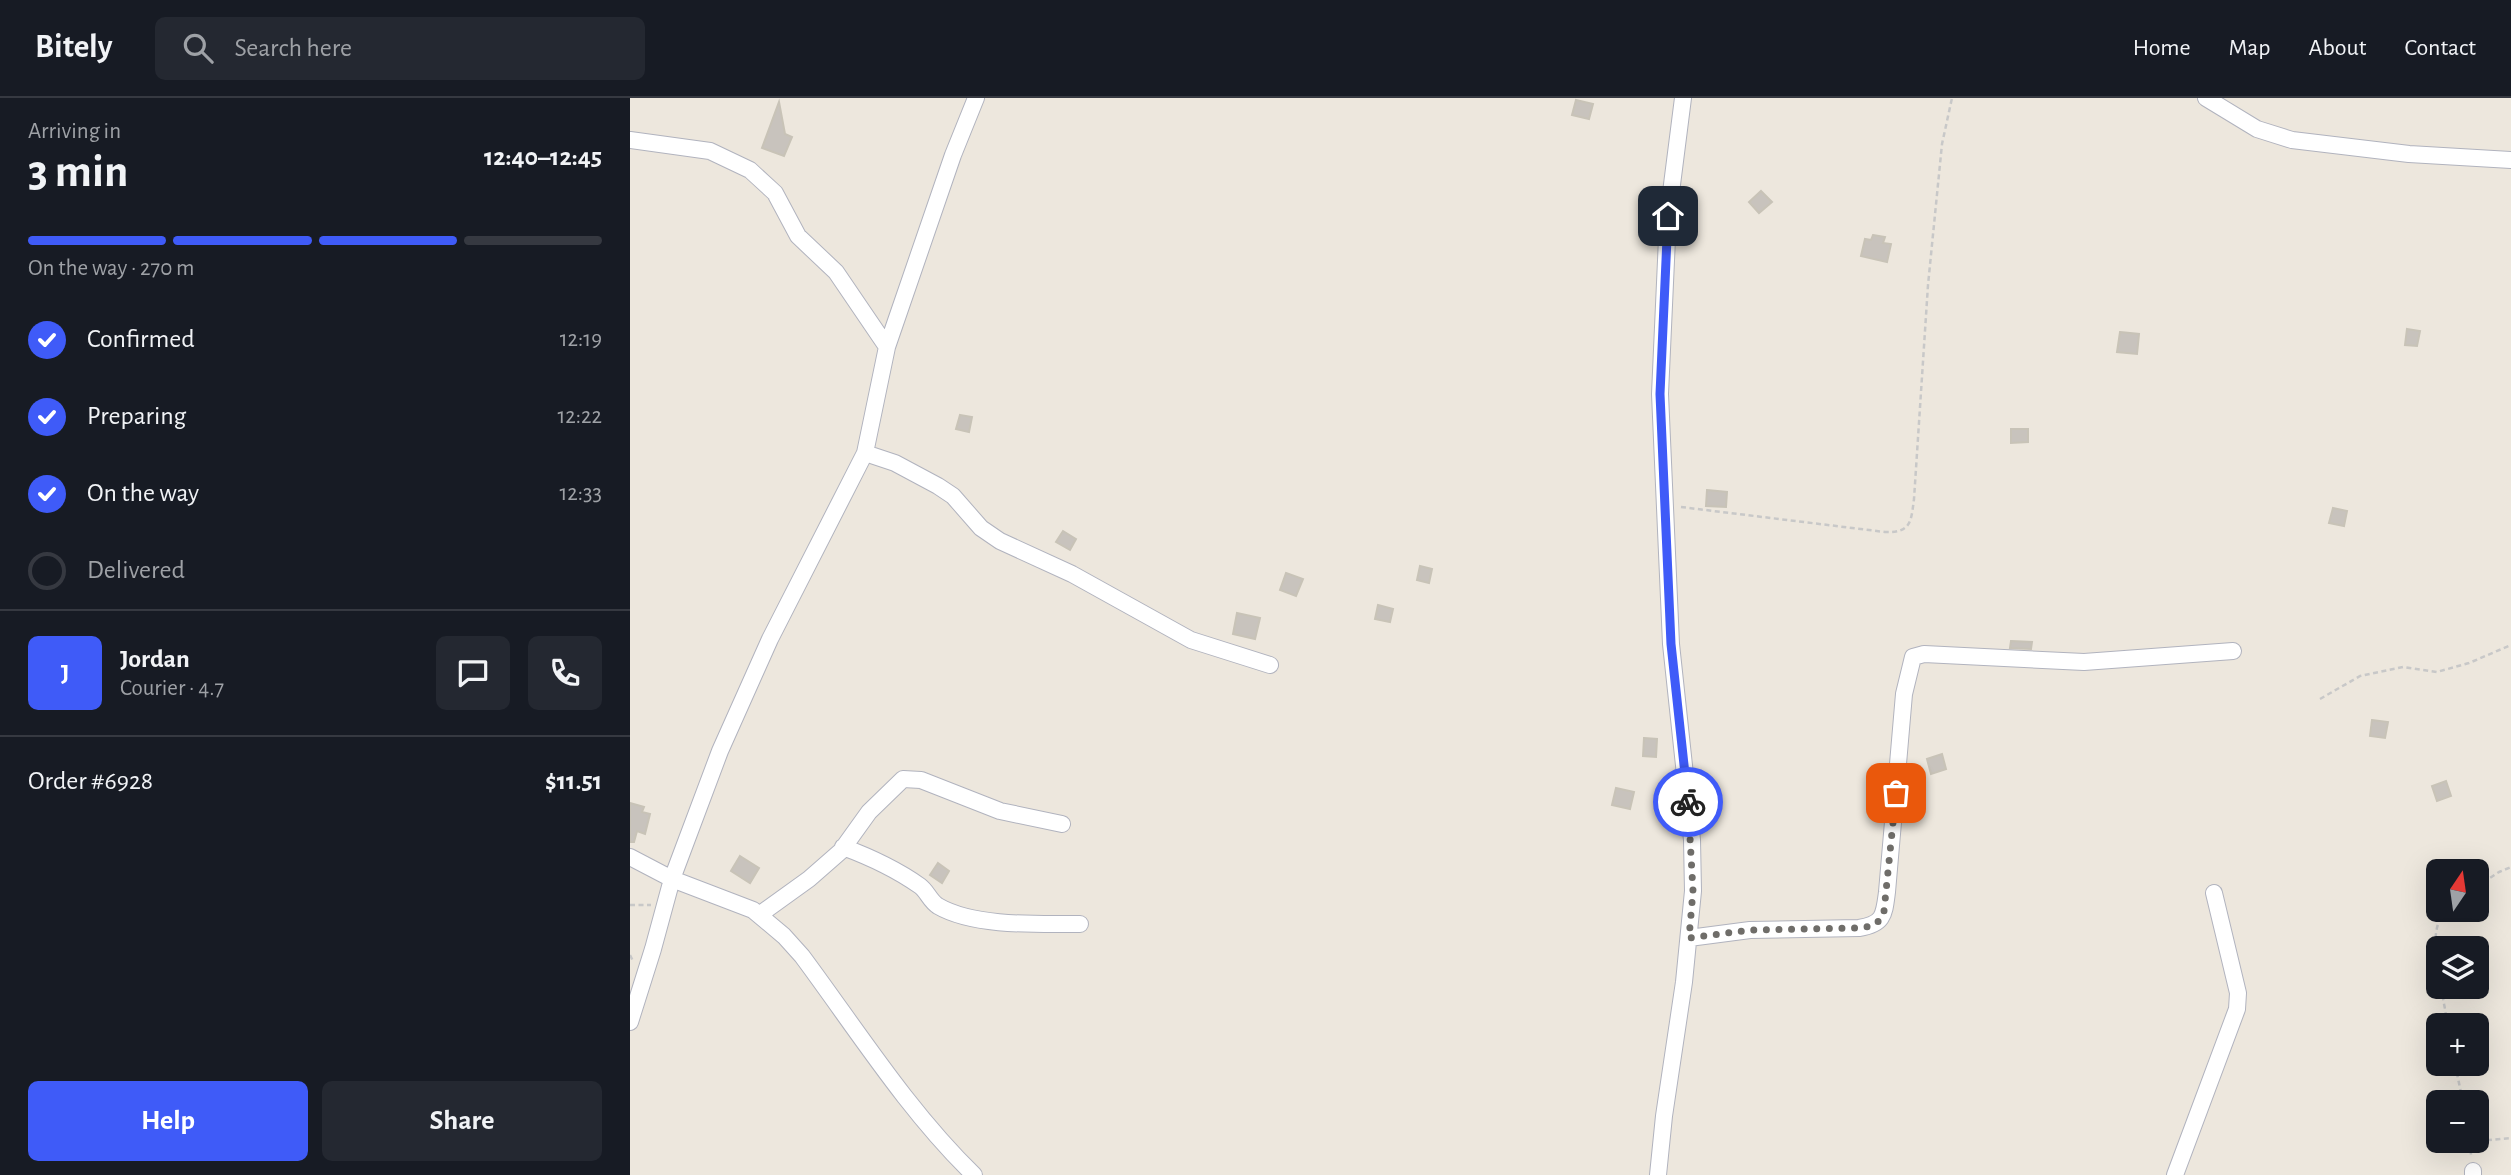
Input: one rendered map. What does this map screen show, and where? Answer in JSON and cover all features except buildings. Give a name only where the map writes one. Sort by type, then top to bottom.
[{"type":"street","points":[[630,1022],[672,879],[741,703],[770,639],[865,453],[887,347],[953,155],[976,98]]},
{"type":"street","points":[[1658,1175],[1693,891],[1692,840],[1671,644],[1661,357],[1668,216],[1683,98]]},
{"type":"street","points":[[2206,98],[2257,128],[2292,140],[2409,154],[2511,160]]},
{"type":"street","points":[[630,139],[710,151],[750,170],[775,193],[798,236],[836,272],[887,347]]},
{"type":"street","points":[[865,453],[895,463],[938,486],[953,496],[981,527],[1000,541],[1072,574],[1191,640],[1270,665]]},
{"type":"street","points":[[1689,938],[1750,930],[1859,928],[1872,926],[1880,920],[1887,892],[1904,694],[1913,657],[1924,654],[2084,662],[2233,651]]},
{"type":"street","points":[[759,915],[809,879],[843,847],[869,812],[903,779],[921,780],[1000,811],[1062,824]]},
{"type":"street","points":[[843,847],[899,872],[923,889],[936,905],[965,916],[1039,924],[1080,924]]},
{"type":"street","points":[[630,857],[672,879],[740,904],[759,915],[784,936],[909,1101],[954,1156],[974,1175]]},
{"type":"street","points":[[2175,1175],[2237,1009],[2238,993],[2214,893]]},
{"type":"path","points":[[1665,505],[1885,532],[1903,530],[1908,526],[1914,499],[1927,298],[1942,144],[1952,98]]},
{"type":"path","points":[[2320,699],[2360,676],[2403,667],[2437,672],[2469,663],[2511,645]]},
{"type":"path","points":[[2489,879],[2511,867]]},
{"type":"path","points":[[630,905],[665,904]]},
{"type":"path","points":[[2489,1140],[2511,1138]]},
{"type":"way so far","points":[[1688,802],[1693,891],[1689,938],[1750,930],[1816,930],[1872,926],[1880,920],[1884,911],[1896,793]]},
{"type":"route","points":[[1668,216],[1660,394],[1671,644],[1688,802]]}]
